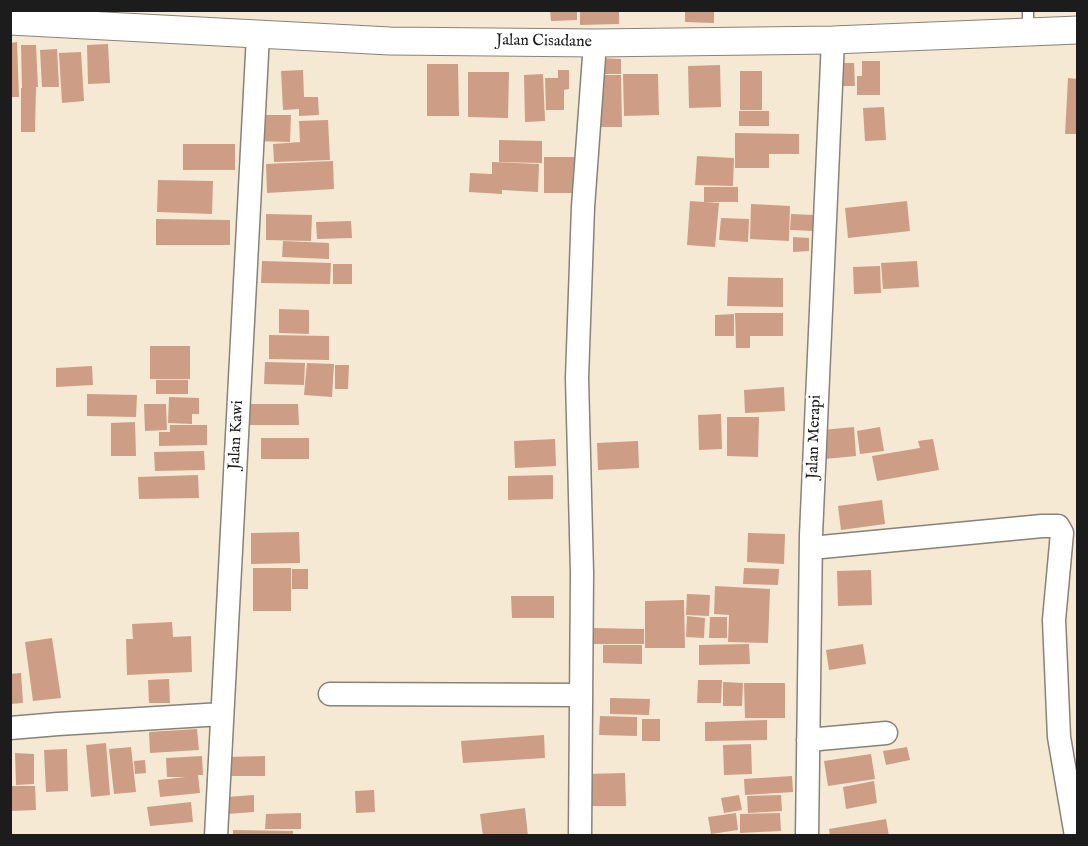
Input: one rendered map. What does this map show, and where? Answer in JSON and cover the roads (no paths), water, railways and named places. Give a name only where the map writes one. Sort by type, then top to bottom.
[{"type":"street","name":"Jalan Cisadane","points":[[10,21],[390,41],[595,43],[833,40],[1028,21],[1077,30]]},
{"type":"street","name":"Jalan Kawi","points":[[216,836],[258,35]]},
{"type":"street","name":"Jalan Merapi","points":[[807,836],[811,548],[833,40]]},
{"type":"street","points":[[580,836],[582,573],[577,378],[583,207],[595,43]]},
{"type":"street","points":[[811,548],[1058,526],[1062,533],[1054,620],[1059,737],[1076,836]]},
{"type":"street","points":[[330,694],[581,695]]},
{"type":"street","points":[[10,728],[222,714]]},
{"type":"street","points":[[808,740],[886,733]]}]
